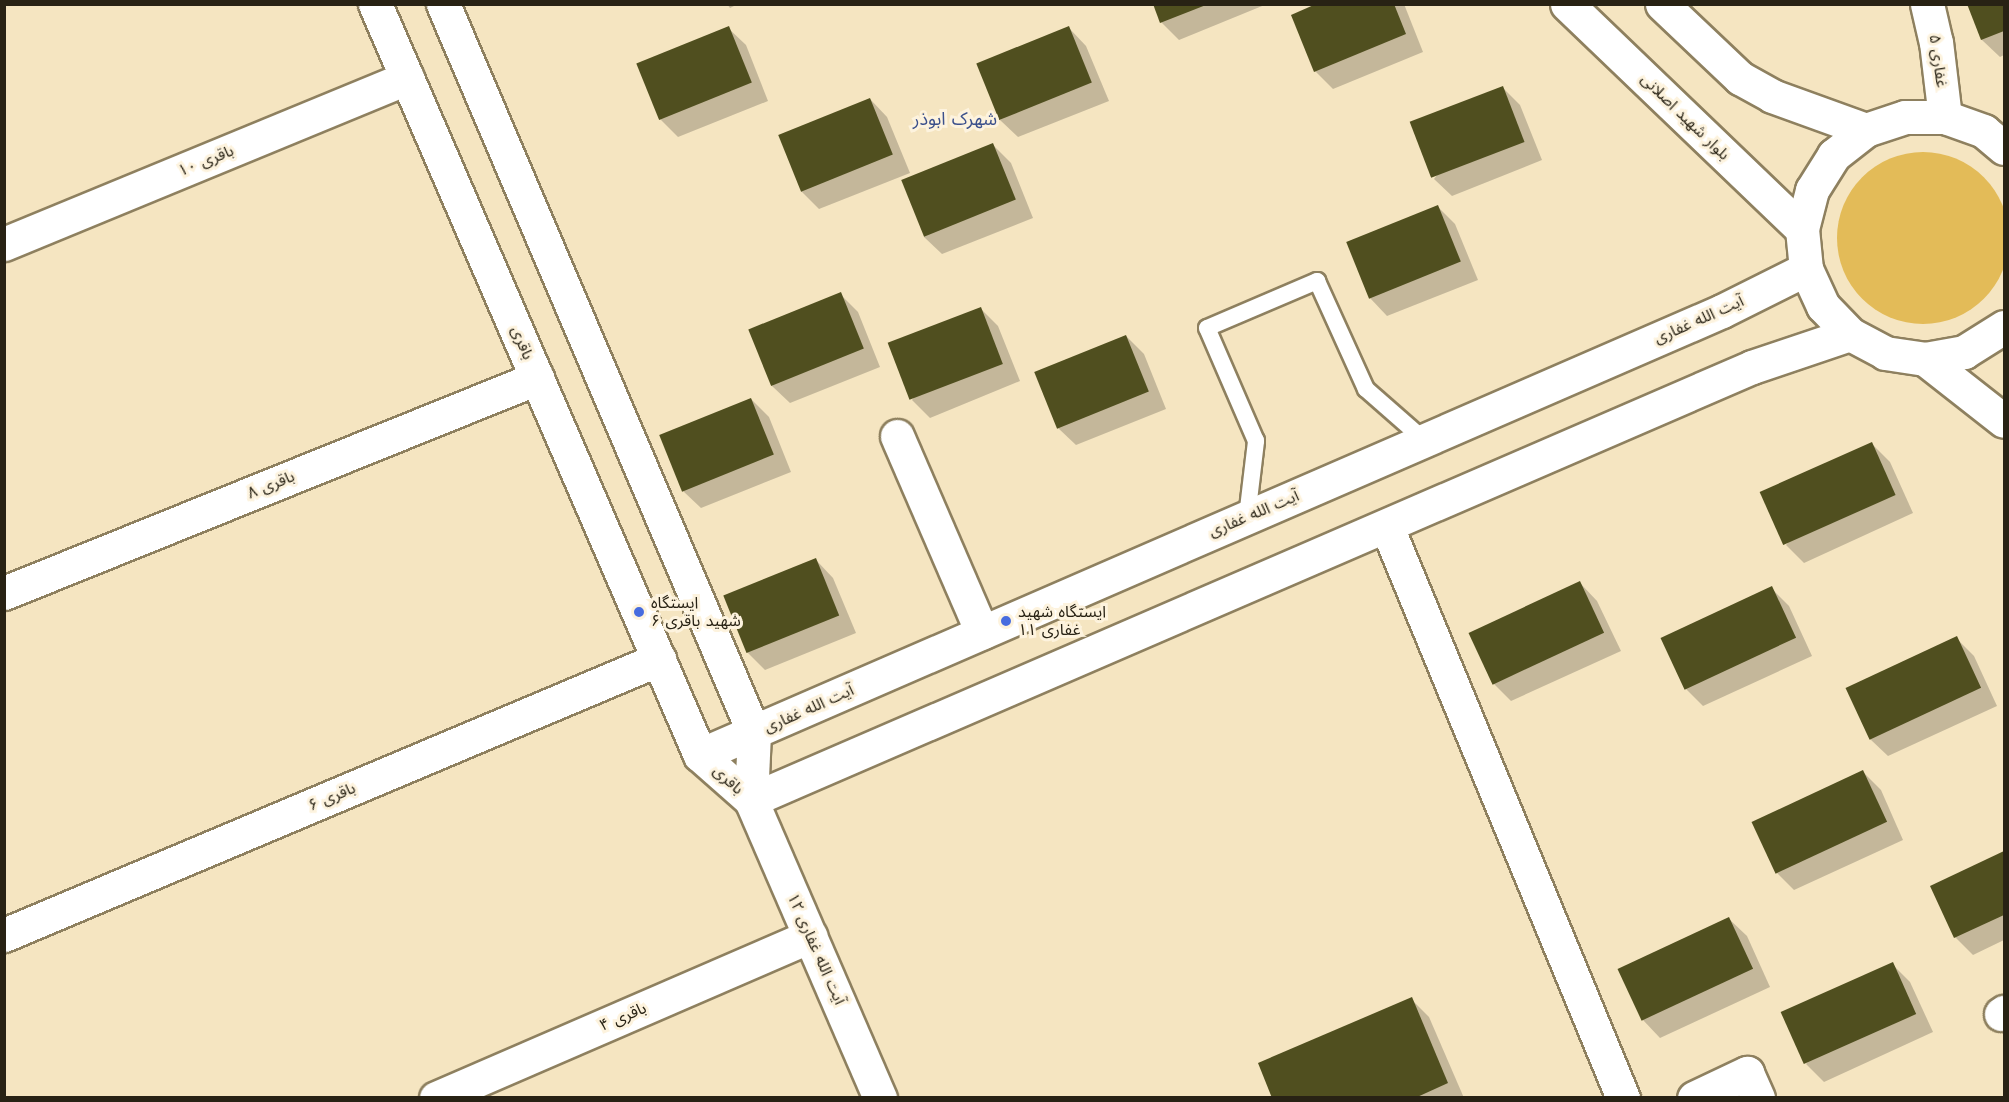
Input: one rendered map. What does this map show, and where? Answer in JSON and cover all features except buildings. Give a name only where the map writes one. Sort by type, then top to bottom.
[{"type":"street","name":"باقری","points":[[375,4],[700,755],[751,800]]},
{"type":"street","name":"باقری","points":[[443,4],[754,733],[751,800]]},
{"type":"street","name":"بلوار شهید اصلانی","points":[[1567,4],[1802,229]]},
{"type":"street","points":[[1662,4],[1740,78],[1772,96],[1866,130]]},
{"type":"street","name":"غفاری ۵","points":[[1927,4],[1936,42],[1945,117]]},
{"type":"street","name":"باقری ۱۰","points":[[4,244],[407,78]]},
{"type":"street","points":[[2004,148],[1984,131],[1945,117],[1905,117],[1866,130],[1834,155],[1812,190],[1802,229],[1806,269],[1823,306],[1850,334],[1885,353],[1925,359],[1964,352],[2004,327]]},
{"type":"street","name":"آیت الله غفاری","points":[[700,755],[1722,311],[1806,269]]},
{"type":"street","points":[[751,800],[1387,527],[1752,367],[1850,334]]},
{"type":"street","points":[[1925,359],[2004,421]]},
{"type":"street","name":"باقری ۸","points":[[4,593],[537,378]]},
{"type":"street","points":[[897,436],[982,632]]},
{"type":"street","points":[[1387,527],[1623,1098]]},
{"type":"street","name":"باقری ۶","points":[[4,935],[659,659]]},
{"type":"street","name":"آیت الله غفاری ۱۲","points":[[751,800],[880,1098]]},
{"type":"street","name":"باقری ۴","points":[[436,1098],[810,936]]},
{"type":"street","points":[[1694,1098],[1747,1073],[1758,1098]]},
{"type":"lane","points":[[1247,517],[1256,441],[1207,328],[1317,281],[1366,389],[1424,440]]},
{"type":"shaded area","points":[[1923,152],[1940,153],[1956,158],[1971,166],[1984,177],[1995,190],[2003,205],[2008,221],[2008,255],[2003,271],[1995,286],[1984,299],[1971,310],[1956,318],[1940,323],[1923,324],[1906,323],[1890,318],[1875,310],[1862,299],[1851,286],[1843,271],[1838,255],[1837,238],[1838,221],[1843,205],[1851,190],[1862,177],[1875,166],[1890,158],[1906,153]]},
{"type":"place","name":"ایستگاه شهید باقری ۶","points":[[639,612]]},
{"type":"place","name":"ایستگاه شهید غفاری ۱۱","points":[[1006,621]]},
{"type":"district","name":"شهرک ابوذر","points":[[955,119]]}]
